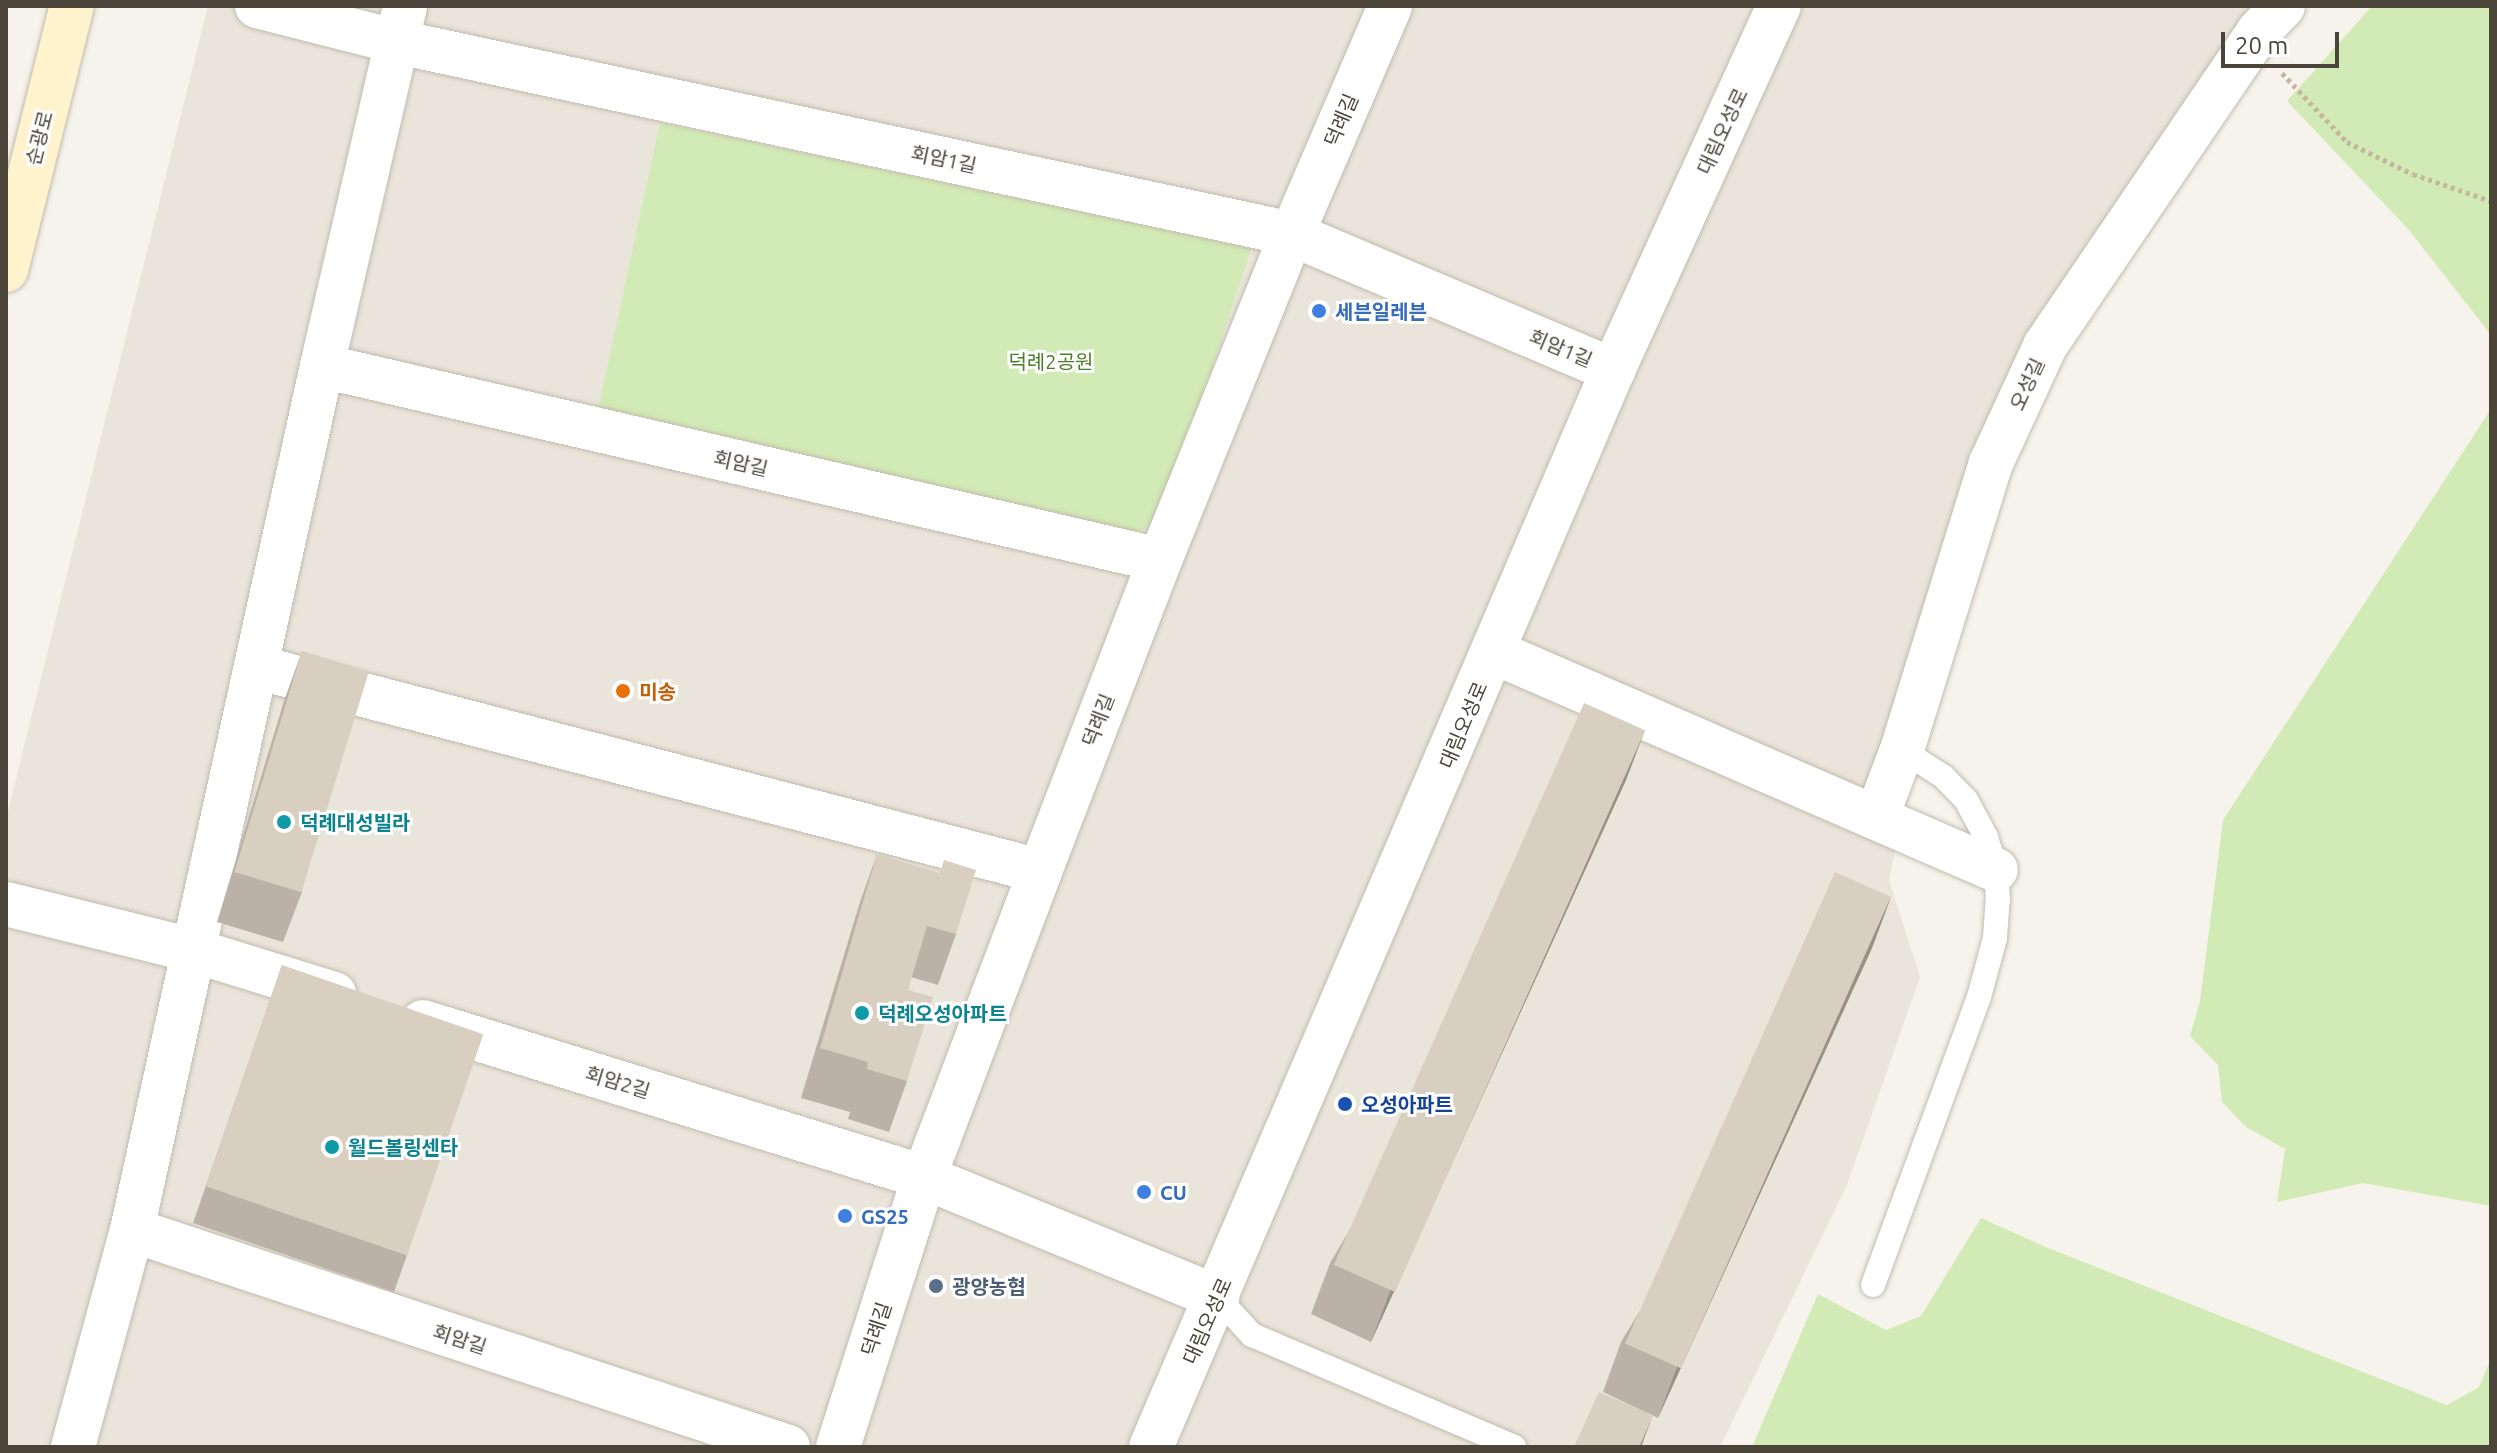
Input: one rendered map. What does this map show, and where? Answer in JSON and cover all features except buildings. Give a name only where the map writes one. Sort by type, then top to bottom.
[{"type":"main road","name":"순광로","points":[[6,270],[72,6]]},
{"type":"street","name":"회암1길","points":[[257,6],[402,24],[1292,234],[1613,370]]},
{"type":"street","name":"덕례길","points":[[838,1447],[924,1177],[1040,871],[1160,560],[1292,234],[1390,6]]},
{"type":"street","name":"대림오성로","points":[[1151,1447],[1613,370],[1779,6]]},
{"type":"street","name":"오성길","points":[[1877,816],[1902,750],[1991,463],[2045,346],[2258,32],[2283,6]]},
{"type":"street","points":[[73,1447],[132,1230],[322,366],[402,24]]},
{"type":"street","name":"회암길","points":[[322,366],[1160,560]]},
{"type":"street","points":[[1494,652],[1996,870]]},
{"type":"street","points":[[256,667],[1040,871]]},
{"type":"street","name":"회암2길","points":[[6,904],[192,950],[924,1177],[1217,1297]]},
{"type":"street","name":"회암길","points":[[132,1230],[788,1447]]},
{"type":"lane","points":[[1873,1285],[1979,997],[1995,938],[1998,899],[1996,870],[1986,837],[1966,800],[1944,777],[1902,750]]},
{"type":"lane","points":[[1217,1297],[1252,1335],[1514,1447]]},
{"type":"path","points":[[2282,57],[2281,71],[2293,88],[2347,142],[2413,174],[2491,201]]},
{"type":"shaded area","points":[[208,6],[2261,6],[2225,47],[2012,452],[1907,792],[1889,880],[1920,977],[1847,1185],[1720,1447],[6,1447],[6,819]]},
{"type":"green space","points":[[2372,6],[2491,6],[2491,335],[2409,230],[2287,101]]},
{"type":"green space","name":"덕례2공원","points":[[660,123],[1252,246],[1165,510],[1156,522],[1130,536],[598,410]]},
{"type":"green space","points":[[2491,409],[2491,1206],[2363,1183],[2277,1202],[2285,1149],[2246,1127],[2222,1102],[2218,1065],[2190,1036],[2200,1001],[2223,820]]},
{"type":"green space","points":[[1981,1218],[2048,1248],[2447,1405],[2479,1387],[2491,1359],[2491,1447],[1752,1447],[1818,1294],[1886,1330],[1921,1316]]},
{"type":"place","name":"세븐일레븐","points":[[1319,311]]},
{"type":"place","name":"미송","points":[[623,691]]},
{"type":"place","name":"덕례대성빌라","points":[[284,822]]},
{"type":"place","name":"덕례오성아파트","points":[[862,1013]]},
{"type":"place","name":"오성아파트","points":[[1345,1104]]},
{"type":"place","name":"월드볼링센타","points":[[332,1147]]},
{"type":"place","name":"CU","points":[[1144,1192]]},
{"type":"place","name":"GS25","points":[[845,1216]]},
{"type":"place","name":"광양농협","points":[[936,1286]]}]
